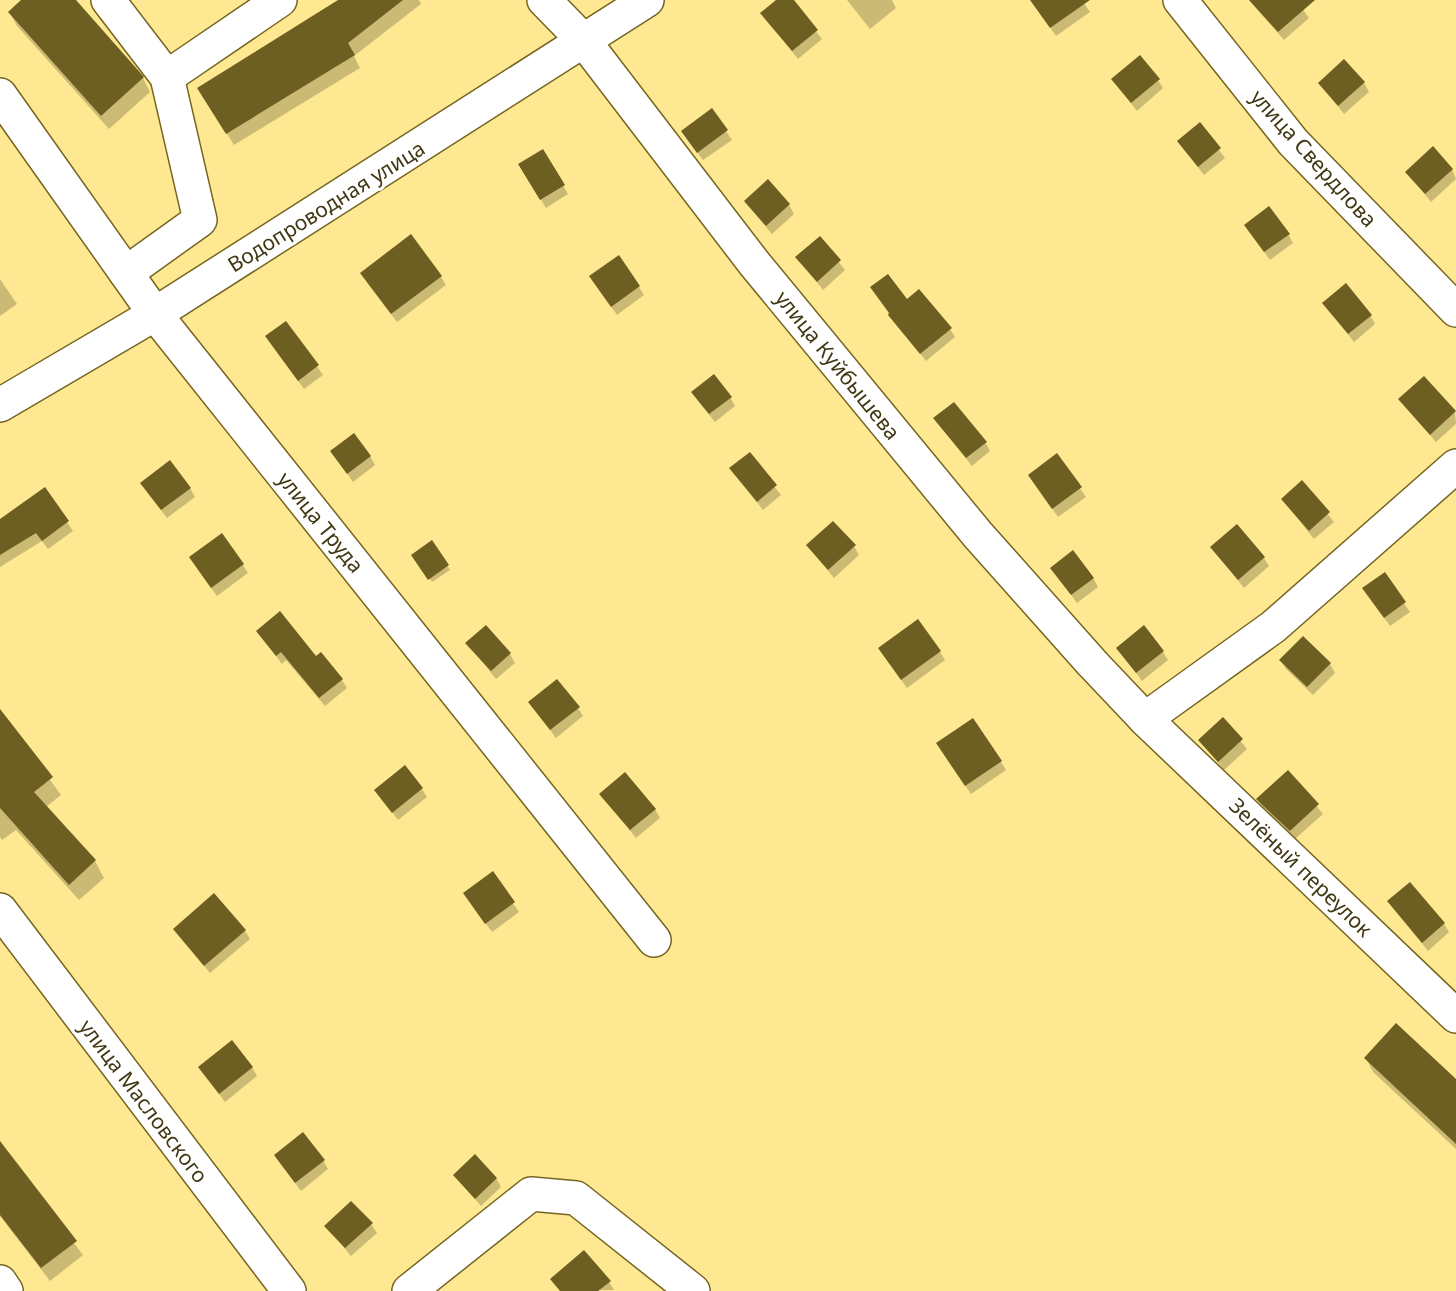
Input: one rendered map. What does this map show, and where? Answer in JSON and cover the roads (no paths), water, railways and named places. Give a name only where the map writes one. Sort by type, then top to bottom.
[{"type":"street","points":[[108,0],[166,76],[200,220],[126,273]]},
{"type":"street","points":[[166,76],[280,0]]},
{"type":"street","name":"улица Куйбышева","points":[[544,0],[584,41],[754,263],[978,535],[1145,719]]},
{"type":"street","name":"Водопроводная улица","points":[[0,405],[155,314],[647,0]]},
{"type":"street","name":"улица Свердлова","points":[[1180,0],[1293,142],[1456,310]]},
{"type":"street","name":"улица Труда","points":[[0,94],[155,314],[654,940]]},
{"type":"street","points":[[1145,719],[1273,627],[1456,466]]},
{"type":"street","name":"Зелёный переулок","points":[[1145,719],[1456,1016]]},
{"type":"street","name":"улица Масловского","points":[[0,910],[289,1291]]},
{"type":"street","points":[[409,1291],[531,1194],[576,1198],[693,1291]]},
{"type":"street","points":[[0,1282],[6,1291]]}]
